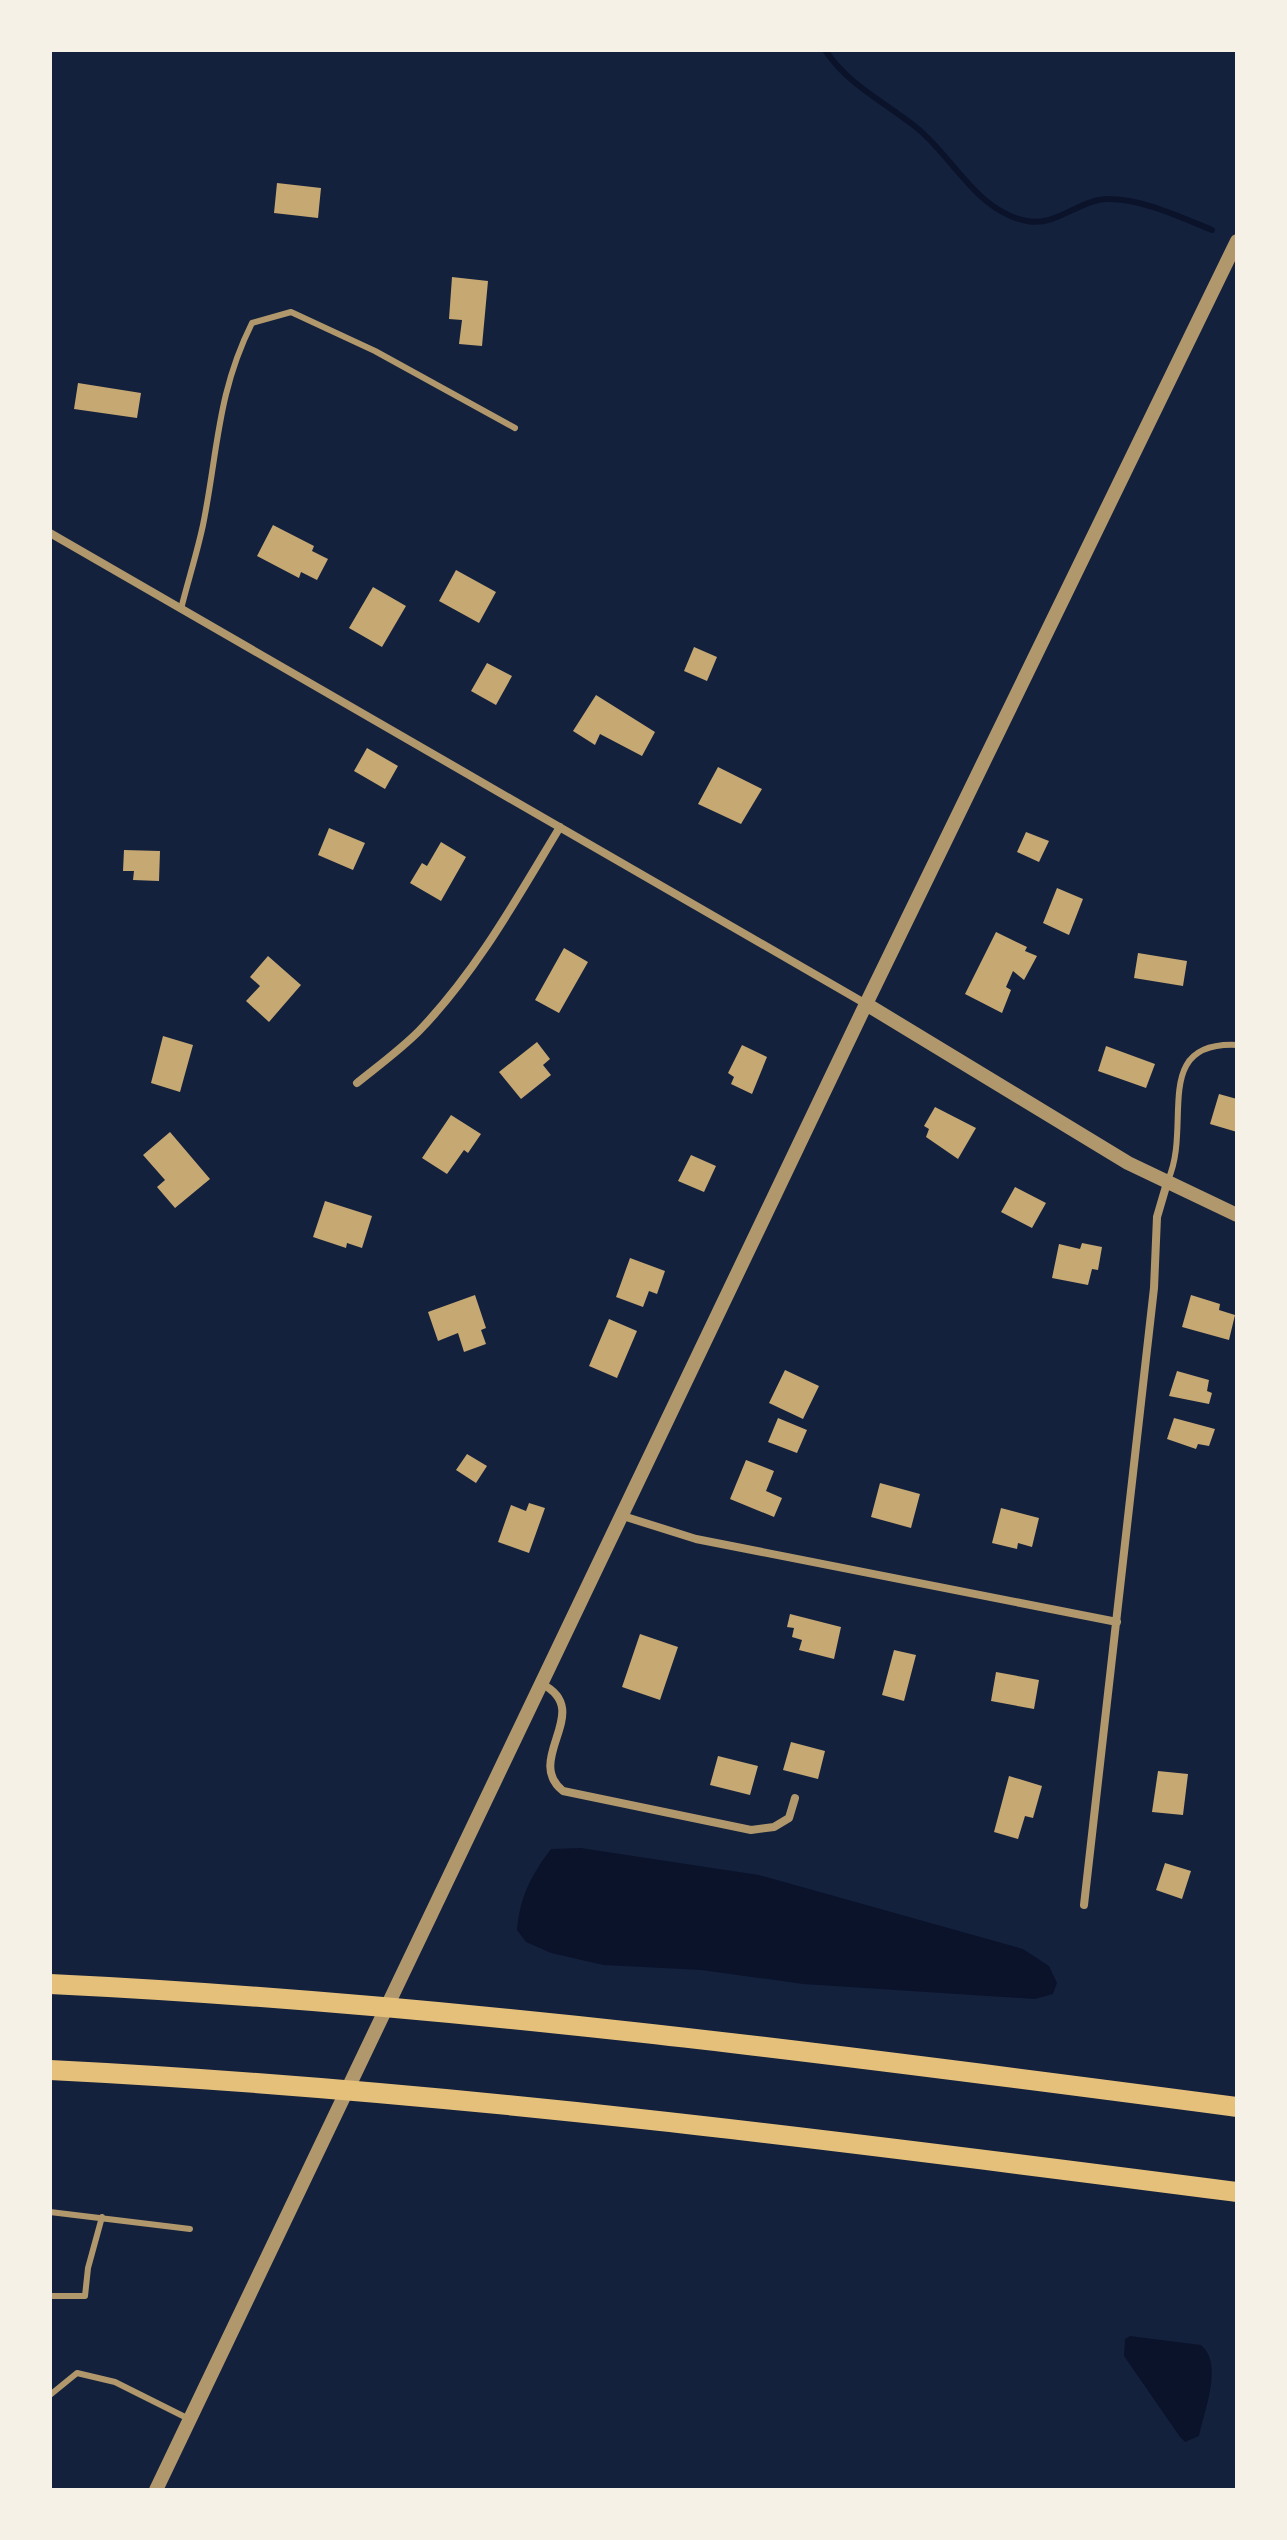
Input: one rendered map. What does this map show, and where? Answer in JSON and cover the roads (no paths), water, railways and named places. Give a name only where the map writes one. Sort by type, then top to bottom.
[{"type":"highway","points":[[50,1984],[485,2016],[783,2047],[1237,2107]]},
{"type":"highway","points":[[50,2070],[259,2081],[772,2131],[1237,2192]]},
{"type":"street","points":[[156,2490],[866,1004],[1237,241]]},
{"type":"street","points":[[50,533],[866,1004],[1167,1183],[1237,1215]]},
{"type":"street","points":[[357,1083],[418,1032],[456,989],[560,827]]},
{"type":"street","points":[[1084,1905],[1154,1288],[1157,1217],[1167,1183]]},
{"type":"street","points":[[623,1516],[696,1539],[1117,1622]]},
{"type":"street","points":[[542,1684],[556,1691],[562,1699],[564,1710],[549,1770],[552,1782],[563,1791],[751,1830],[774,1827],[789,1818],[795,1798]]},
{"type":"lane","points":[[181,609],[203,525],[220,409],[235,358],[252,323],[291,312],[375,351],[515,428]]},
{"type":"lane","points":[[1167,1183],[1177,1157],[1181,1077],[1185,1064],[1195,1052],[1208,1045],[1237,1045]]},
{"type":"lane","points":[[50,2212],[190,2229]]},
{"type":"lane","points":[[50,2296],[85,2296],[88,2268],[102,2217]]},
{"type":"lane","points":[[50,2395],[77,2373],[115,2382],[189,2419]]},
{"type":"water","points":[[581,1848],[759,1875],[1023,1949],[1049,1966],[1057,1983],[1053,1994],[1035,1999],[803,1984],[701,1970],[603,1965],[551,1953],[526,1942],[517,1930],[521,1907],[532,1877],[551,1849]]},
{"type":"water","points":[[1130,2336],[1201,2345],[1208,2353],[1212,2376],[1199,2436],[1185,2442],[1180,2437],[1124,2356],[1125,2339]]},
{"type":"waterway","points":[[825,50],[856,84],[917,128],[980,195],[1009,216],[1038,222],[1058,217],[1088,203],[1108,199],[1135,202],[1212,230]]}]
